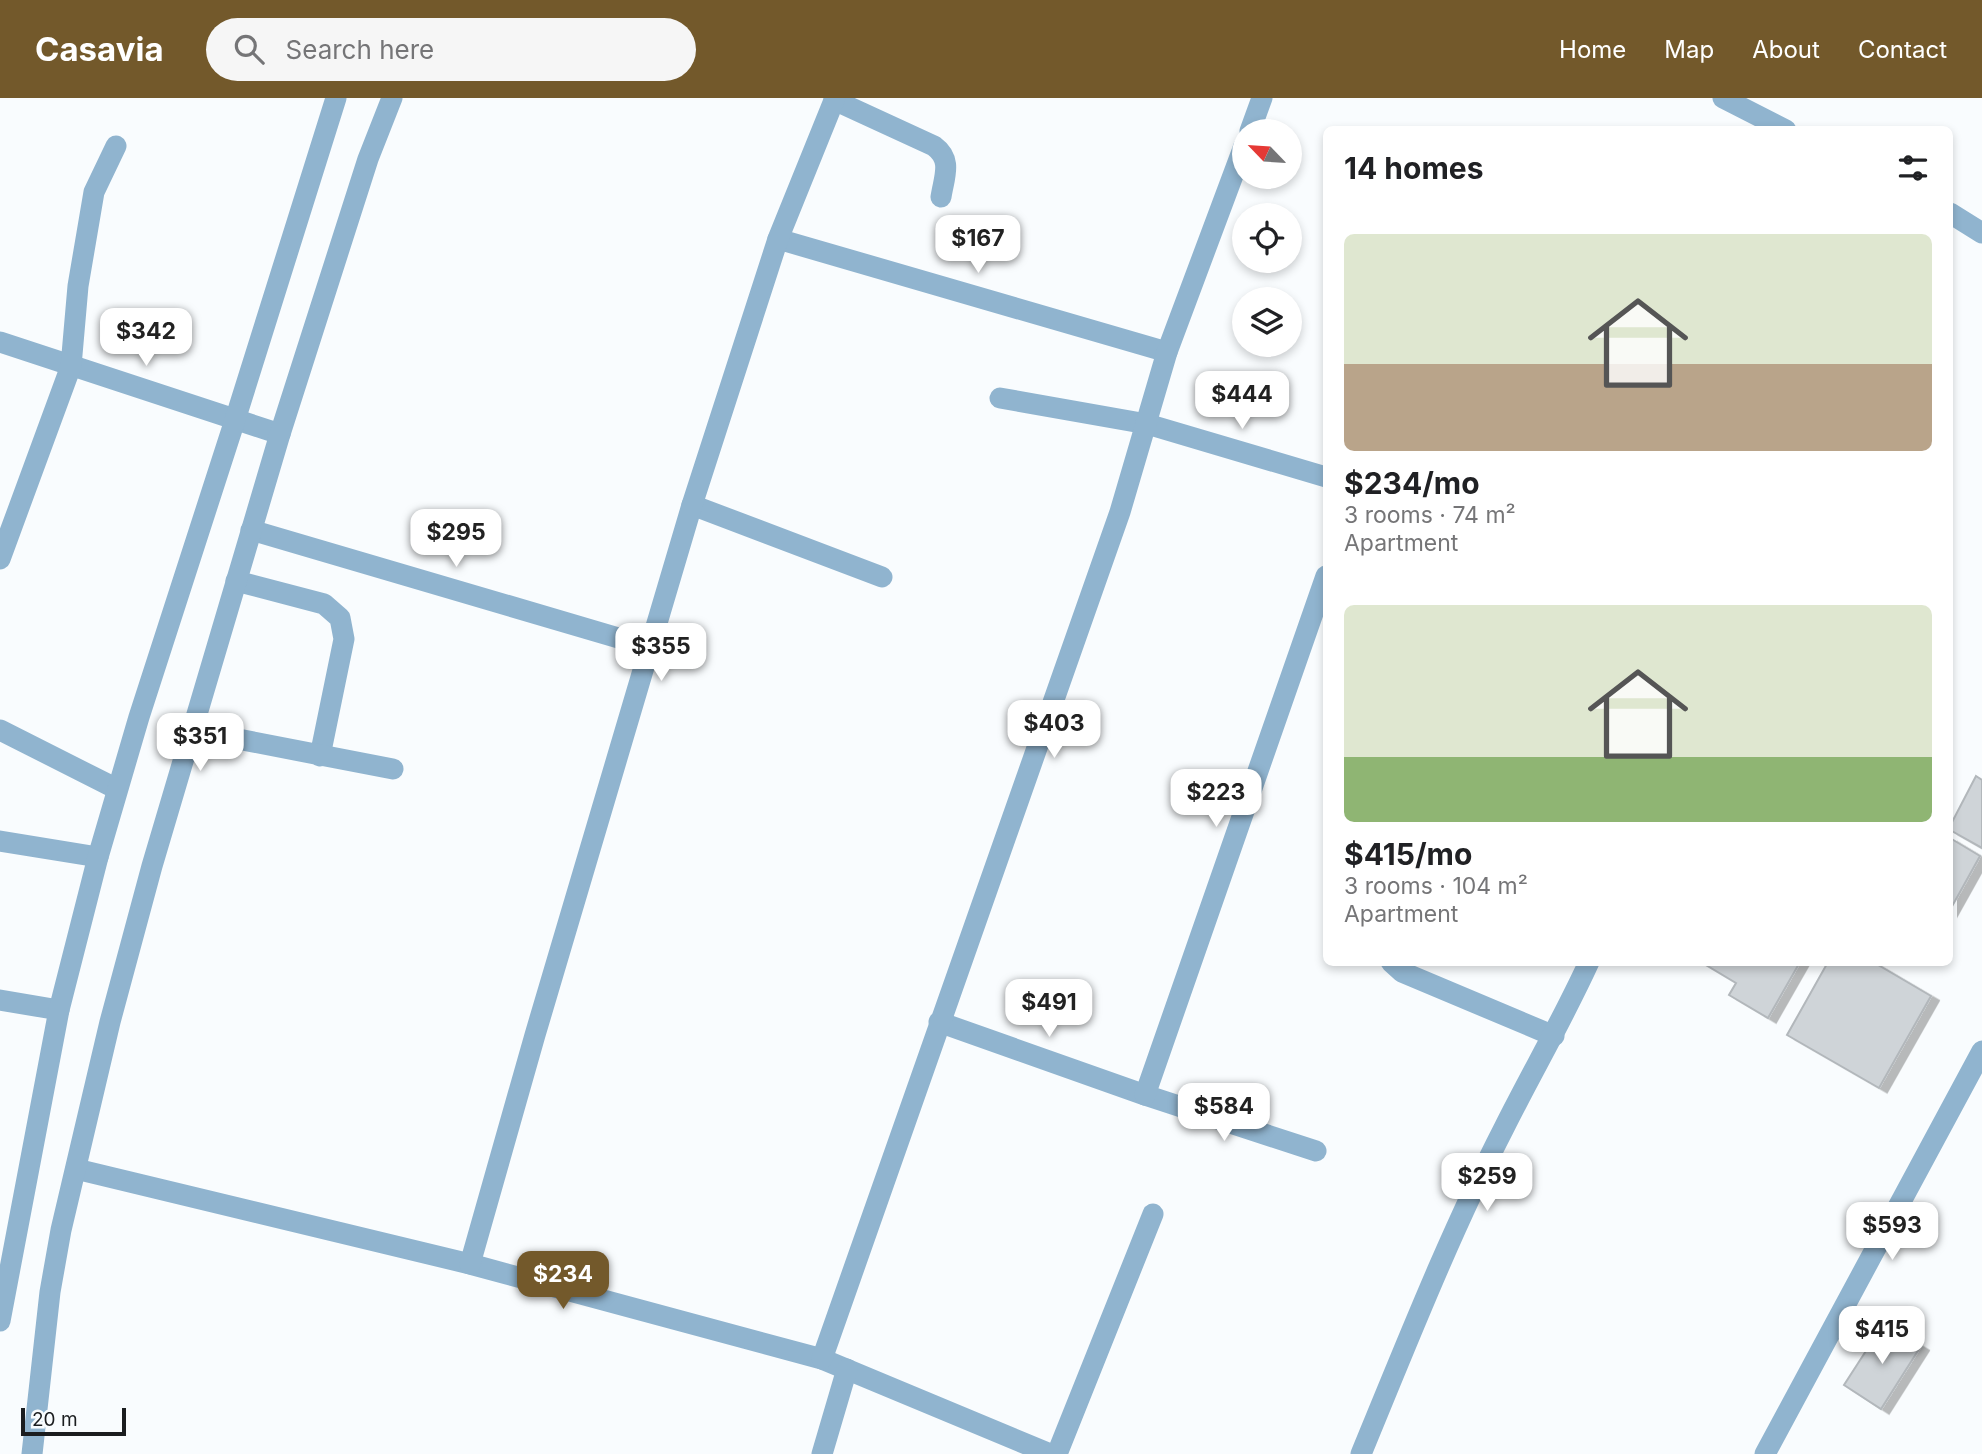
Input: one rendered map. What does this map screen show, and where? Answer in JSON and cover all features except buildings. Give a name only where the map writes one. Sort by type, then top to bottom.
[{"type":"street","points":[[0,1321],[8,1228],[98,857],[117,789],[336,98]]},
{"type":"street","points":[[32,1454],[50,1292],[110,1022],[191,730],[280,434],[364,172],[392,98]]},
{"type":"street","points":[[1254,119],[1262,98]]},
{"type":"street","points":[[1723,98],[1778,126]]},
{"type":"street","points":[[470,1264],[692,505],[778,239],[834,99],[934,146],[943,153],[946,162],[941,197]]},
{"type":"street","points":[[0,559],[71,366],[78,286],[94,192],[116,146]]},
{"type":"street","points":[[822,1359],[1120,512],[1167,352],[1232,178]]},
{"type":"street","points":[[1953,215],[1982,233]]},
{"type":"street","points":[[778,239],[1167,352]]},
{"type":"street","points":[[0,342],[280,434]]},
{"type":"street","points":[[1000,398],[1147,424],[1323,476]]},
{"type":"street","points":[[692,505],[882,577]]},
{"type":"street","points":[[251,530],[649,647]]},
{"type":"street","points":[[236,581],[324,604],[340,618],[344,639],[320,756]]},
{"type":"street","points":[[1145,1095],[1323,585]]},
{"type":"street","points":[[0,730],[117,789]]},
{"type":"street","points":[[191,730],[393,769]]},
{"type":"street","points":[[0,841],[98,857]]},
{"type":"street","points":[[1395,966],[1402,972],[1554,1036]]},
{"type":"street","points":[[1361,1454],[1504,1128],[1554,1036],[1587,966]]},
{"type":"street","points":[[0,1000],[59,1010]]},
{"type":"street","points":[[939,1022],[1145,1095],[1316,1151]]},
{"type":"street","points":[[1765,1454],[1982,1051]]},
{"type":"street","points":[[76,1169],[470,1264],[822,1359],[1050,1454]]},
{"type":"street","points":[[1057,1454],[1153,1213]]},
{"type":"street","points":[[822,1454],[847,1369]]}]
